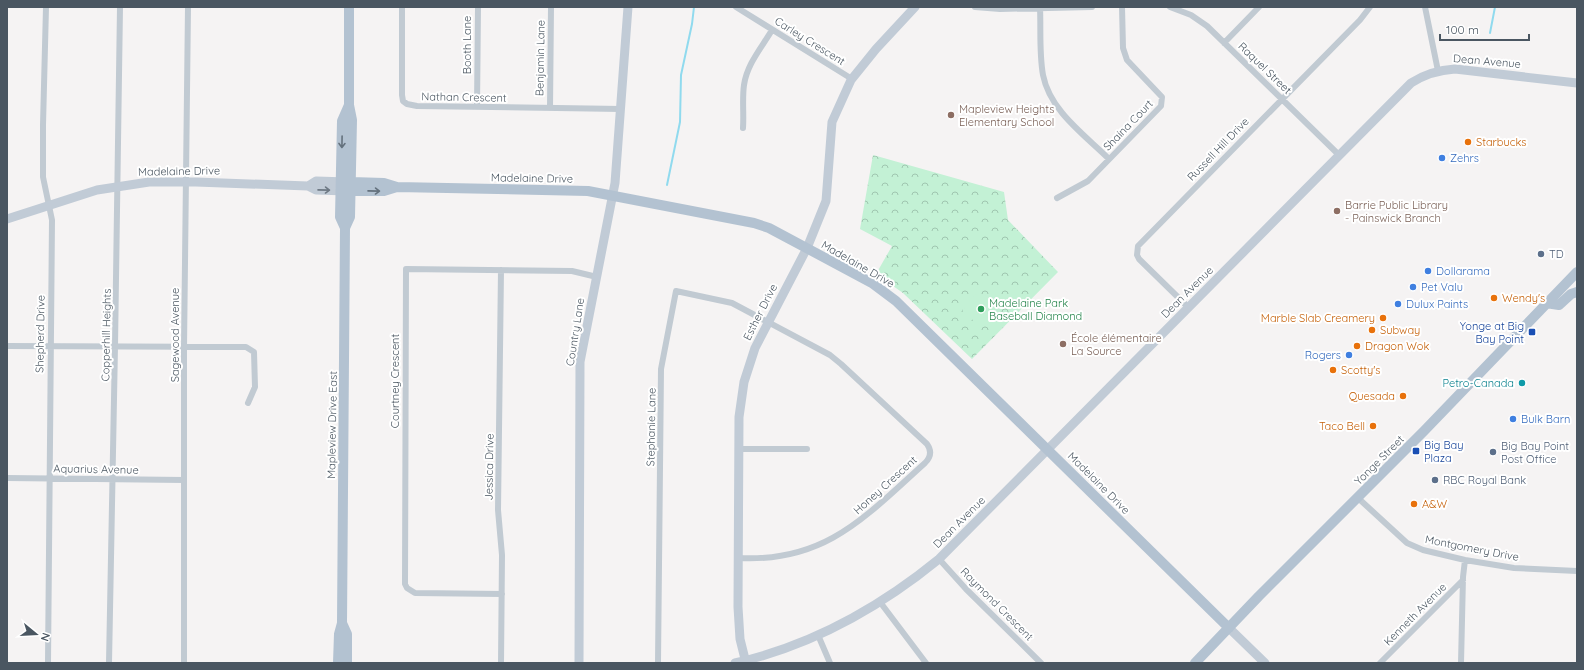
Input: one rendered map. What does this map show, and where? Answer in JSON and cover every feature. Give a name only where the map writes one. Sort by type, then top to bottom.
[{"type":"main road","name":"Mapleview Drive East","points":[[338,663],[339,634],[342,623],[345,228],[340,217],[346,186],[342,121],[348,104],[349,7]]},
{"type":"main road","name":"Madelaine Drive","points":[[346,186],[384,191],[397,188],[588,191],[767,227],[888,294],[1229,628]]},
{"type":"main road","name":"Yonge Street","points":[[1195,663],[1422,433],[1577,272]]},
{"type":"main road","points":[[1546,303],[1559,305],[1568,296],[1577,292]]},
{"type":"main road","name":"Mapleview Drive East","points":[[342,623],[347,634],[347,663]]},
{"type":"street","name":"Shepherd Drive","points":[[46,7],[43,177],[52,220],[48,663]]},
{"type":"street","name":"Copperhill Heights","points":[[109,663],[116,346],[120,7]]},
{"type":"street","name":"Sagewood Avenue","points":[[184,663],[184,347],[188,7]]},
{"type":"street","name":"Nathan Crescent","points":[[402,7],[403,101],[411,106],[621,109]]},
{"type":"street","name":"Booth Lane","points":[[477,107],[478,7]]},
{"type":"street","name":"Benjamin Lane","points":[[550,108],[551,7]]},
{"type":"street","name":"Country Lane","points":[[579,663],[580,366],[617,170],[628,7]]},
{"type":"street","name":"Carley Crescent","points":[[736,7],[852,79]]},
{"type":"street","name":"Esther Drive","points":[[746,662],[738,624],[739,449],[740,411],[744,382],[753,353],[807,248],[826,201],[832,122],[852,79],[876,49],[915,7]]},
{"type":"street","points":[[975,7],[990,9],[1092,7]]},
{"type":"street","name":"Shaina Court","points":[[1057,198],[1088,181],[1158,110],[1162,101],[1162,97],[1159,93],[1127,60],[1123,48],[1122,7]]},
{"type":"street","name":"Raquel Street","points":[[1170,7],[1183,11],[1199,20],[1224,42],[1339,155]]},
{"type":"street","points":[[1224,42],[1259,7]]},
{"type":"street","name":"Russell Hill Drive","points":[[1188,307],[1140,259],[1137,255],[1138,246],[1360,20],[1370,7]]},
{"type":"street","points":[[1425,7],[1438,71]]},
{"type":"street","points":[[1040,8],[1042,67],[1044,81],[1053,101],[1064,115],[1109,159]]},
{"type":"street","points":[[743,128],[744,90],[746,78],[750,66],[772,30]]},
{"type":"street","name":"Dean Avenue","points":[[735,663],[746,662],[780,650],[842,624],[905,586],[939,559],[1404,89],[1418,78],[1438,71],[1463,69],[1577,83]]},
{"type":"street","name":"Madelaine Drive","points":[[7,219],[97,190],[149,182],[308,186],[316,181],[346,186]]},
{"type":"street","name":"Courtney Crescent","points":[[502,594],[415,593],[407,588],[404,579],[406,269],[572,271],[597,277]]},
{"type":"street","name":"Jessica Drive","points":[[501,270],[498,510],[502,554],[501,663]]},
{"type":"street","name":"Stephanie Lane","points":[[658,663],[661,371],[676,291],[728,301],[768,322]]},
{"type":"street","name":"Honey Crescent","points":[[738,558],[763,558],[787,555],[806,550],[834,538],[865,517],[925,463],[930,456],[930,450],[927,444],[840,362],[830,355],[768,322]]},
{"type":"street","points":[[7,346],[246,347],[254,352],[255,387],[248,403]]},
{"type":"street","points":[[739,449],[807,449]]},
{"type":"street","name":"Aquarius Avenue","points":[[7,478],[184,480]]},
{"type":"street","name":"Montgomery Drive","points":[[1358,498],[1407,543],[1423,550],[1465,560],[1514,568],[1577,571]]},
{"type":"street","name":"Raymond Crescent","points":[[939,559],[1041,663]]},
{"type":"street","points":[[1461,663],[1463,580],[1465,560]]},
{"type":"street","name":"Kenneth Avenue","points":[[1380,663],[1463,580]]},
{"type":"street","points":[[880,602],[926,663]]},
{"type":"street","points":[[1229,628],[1265,663]]},
{"type":"street","points":[[818,635],[830,663]]},
{"type":"green space","points":[[873,155],[1004,192],[1008,220],[1058,272],[972,359],[903,293],[876,274],[892,246],[860,229]]},
{"type":"green space","name":"Madelaine Park Baseball Diamond","points":[[978,293],[991,298],[995,306],[999,309],[983,326],[978,325],[962,310]]},
{"type":"waterway","points":[[667,185],[680,122],[681,75],[692,24],[694,7]]},
{"type":"waterway","points":[[1490,33],[1495,7]]},
{"type":"place","name":"Mapleview Heights Elementary School","points":[[951,115]]},
{"type":"place","name":"Starbucks","points":[[1468,142]]},
{"type":"place","name":"Zehrs","points":[[1442,158]]},
{"type":"place","name":"Barrie Public Library - Painswick Branch","points":[[1337,211]]},
{"type":"place","name":"TD","points":[[1541,254]]},
{"type":"place","name":"Dollarama","points":[[1428,271]]},
{"type":"place","name":"Pet Valu","points":[[1413,287]]},
{"type":"place","name":"Wendy's","points":[[1494,298]]},
{"type":"place","name":"Dulux Paints","points":[[1398,304]]},
{"type":"place","name":"Madelaine Park Baseball Diamond","points":[[981,309]]},
{"type":"place","name":"Marble Slab Creamery","points":[[1383,318]]},
{"type":"place","name":"Subway","points":[[1372,330]]},
{"type":"place","name":"Yonge at Big Bay Point","points":[[1532,332]]},
{"type":"place","name":"École élémentaire La Source","points":[[1063,344]]},
{"type":"place","name":"Dragon Wok","points":[[1357,346]]},
{"type":"place","name":"Rogers","points":[[1349,355]]},
{"type":"place","name":"Scotty's","points":[[1333,370]]},
{"type":"place","name":"Petro-Canada","points":[[1522,383]]},
{"type":"place","name":"Quesada","points":[[1403,396]]},
{"type":"place","name":"Bulk Barn","points":[[1513,419]]},
{"type":"place","name":"Taco Bell","points":[[1373,426]]},
{"type":"place","name":"Big Bay Plaza","points":[[1416,451]]},
{"type":"place","name":"Big Bay Point Post Office","points":[[1493,452]]},
{"type":"place","name":"RBC Royal Bank","points":[[1435,480]]},
{"type":"place","name":"A&W","points":[[1414,504]]}]
